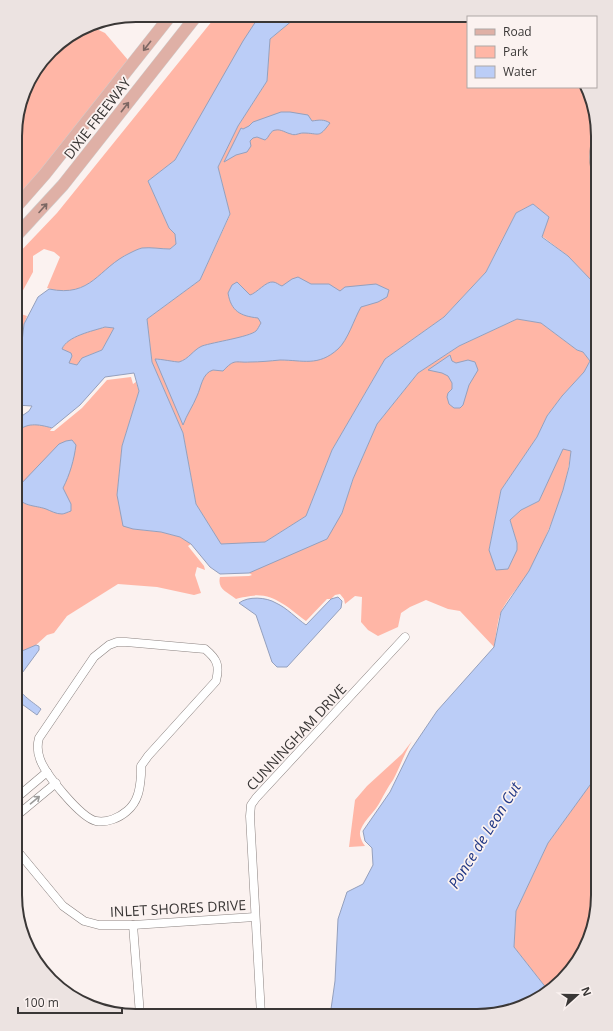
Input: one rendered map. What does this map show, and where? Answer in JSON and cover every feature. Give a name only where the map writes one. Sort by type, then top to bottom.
[{"type":"main road","name":"DIXIE FREEWAY","points":[[22,200],[62,153],[165,22]]},
{"type":"main road","name":"DIXIE FREEWAY","points":[[22,230],[72,174],[191,22]]},
{"type":"street","name":"CUNNINGHAM DRIVE","points":[[261,1009],[250,816],[251,805],[405,637]]},
{"type":"street","points":[[117,642],[126,642],[197,647],[205,649],[213,655],[218,663],[216,681],[148,756],[141,766],[140,789],[136,802],[128,811],[118,818],[107,821],[96,821],[87,817],[77,808],[47,772],[40,760],[38,752],[39,738],[94,657],[109,645],[117,642]]},
{"type":"street","points":[[22,793],[47,772]]},
{"type":"street","points":[[22,811],[56,783]]},
{"type":"street","name":"INLET SHORES DRIVE","points":[[22,856],[63,906],[84,921],[99,925],[133,925],[255,917]]},
{"type":"street","points":[[133,925],[140,1009]]},
{"type":"green space","points":[[211,22],[256,22],[175,160],[148,181],[169,228],[175,234],[176,244],[170,249],[141,248],[124,256],[90,283],[75,290],[62,292],[47,288],[60,257],[54,252],[44,249],[33,256],[33,272],[22,292],[22,250],[57,213]]},
{"type":"green space","points":[[291,22],[467,22],[467,88],[580,88],[589,114],[591,136],[591,280],[568,256],[542,236],[549,217],[533,204],[516,213],[486,272],[444,317],[385,359],[332,450],[306,516],[265,542],[221,545],[196,504],[183,433],[152,362],[147,319],[200,280],[230,215],[218,167],[238,126],[267,81],[270,39]]},
{"type":"green space","points":[[97,29],[105,33],[128,60],[22,194],[22,136],[26,106],[37,79],[50,61],[61,50],[79,37]]},
{"type":"green space","points":[[22,314],[27,316],[24,324],[22,342]]},
{"type":"green space","points":[[517,319],[541,323],[577,350],[583,352],[590,361],[584,372],[562,396],[547,416],[537,437],[501,490],[489,550],[517,543],[510,520],[521,510],[539,501],[563,448],[571,451],[569,467],[556,512],[530,569],[501,612],[494,647],[460,611],[448,609],[426,600],[401,613],[398,627],[378,636],[368,630],[361,622],[362,597],[355,596],[345,604],[344,599],[340,594],[335,595],[331,599],[327,599],[306,621],[285,605],[271,598],[254,595],[236,599],[221,587],[219,581],[220,577],[252,575],[249,573],[342,513],[353,479],[377,424],[418,373],[459,346]]},
{"type":"green space","points":[[105,327],[114,328],[102,350],[82,358],[77,365],[68,363],[72,356],[62,349],[65,344],[74,337]]},
{"type":"green space","points":[[131,377],[133,384],[136,382],[139,391],[122,446],[117,495],[133,529],[161,532],[180,537],[191,544],[188,546],[204,566],[205,570],[197,567],[195,575],[201,593],[194,595],[157,587],[118,584],[67,616],[54,633],[47,635],[36,645],[22,651],[22,428],[32,425],[52,428],[50,431],[54,431],[82,408],[107,380]]},
{"type":"green space","points":[[412,741],[393,780],[378,806],[365,822],[360,831],[360,836],[365,846],[349,847],[355,800],[367,786],[402,754]]},
{"type":"green space","points":[[591,784],[591,903],[589,917],[585,932],[576,952],[559,975],[545,986],[514,947],[516,911],[548,843]]},
{"type":"water","name":"Ponce de Leon Cut","points":[[255,22],[291,22],[270,39],[267,81],[238,126],[218,167],[230,214],[200,280],[147,319],[152,362],[183,433],[196,504],[221,544],[265,542],[306,516],[332,450],[385,359],[444,317],[486,272],[516,213],[533,204],[549,217],[542,237],[568,256],[591,280],[591,784],[548,843],[516,911],[514,947],[545,986],[534,994],[521,1000],[499,1007],[485,1009],[331,1009],[335,981],[338,919],[347,892],[363,884],[373,865],[372,848],[365,841],[363,831],[390,792],[410,751],[437,711],[494,647],[501,612],[529,571],[549,530],[563,490],[569,467],[571,451],[563,449],[539,501],[521,510],[510,520],[517,543],[517,550],[508,569],[496,570],[489,550],[501,490],[537,437],[547,416],[562,396],[584,372],[590,361],[583,352],[577,350],[541,323],[517,319],[459,346],[418,373],[377,424],[353,479],[342,513],[327,539],[249,573],[220,574],[210,567],[191,544],[180,537],[161,532],[133,529],[123,526],[117,495],[122,446],[139,391],[134,373],[105,377],[80,405],[52,428],[32,425],[22,428],[22,416],[29,411],[32,406],[22,405],[22,342],[24,324],[38,297],[49,289],[64,291],[85,286],[119,259],[138,249],[170,249],[176,244],[175,234],[169,228],[148,181],[175,160]],"holes":[[[105,327],[114,328],[102,350],[82,358],[77,365],[69,363],[72,356],[71,353],[62,349],[65,344],[75,337]]]},
{"type":"water","points":[[281,112],[308,115],[312,121],[324,120],[330,123],[321,133],[318,134],[303,133],[294,135],[274,130],[265,140],[257,137],[253,138],[250,141],[251,146],[247,152],[236,155],[224,162],[241,128],[243,129],[253,122]]},
{"type":"water","points":[[298,277],[311,284],[329,284],[340,291],[345,287],[376,284],[389,290],[387,297],[378,302],[361,307],[342,345],[331,355],[310,361],[280,360],[235,362],[230,364],[223,371],[213,370],[209,372],[202,381],[183,425],[155,359],[179,362],[186,359],[202,346],[256,331],[261,323],[258,318],[246,316],[237,312],[229,299],[228,293],[232,285],[237,282],[250,295],[270,282],[275,282],[282,286]]},
{"type":"water","points":[[450,355],[452,361],[456,363],[468,360],[475,362],[478,370],[469,385],[463,405],[460,408],[454,408],[449,404],[447,397],[448,393],[452,389],[452,383],[448,376],[428,370]]},
{"type":"water","points":[[72,440],[76,445],[70,472],[63,488],[71,504],[71,511],[58,514],[22,502],[22,483],[59,444]]},
{"type":"water","points":[[338,597],[342,601],[341,608],[287,667],[277,667],[272,662],[256,615],[239,603],[252,598],[267,599],[280,605],[306,625],[331,599]]},
{"type":"water","points":[[36,645],[39,646],[39,650],[22,673],[22,651]]},
{"type":"water","points":[[22,693],[41,709],[37,715],[22,704]]}]
